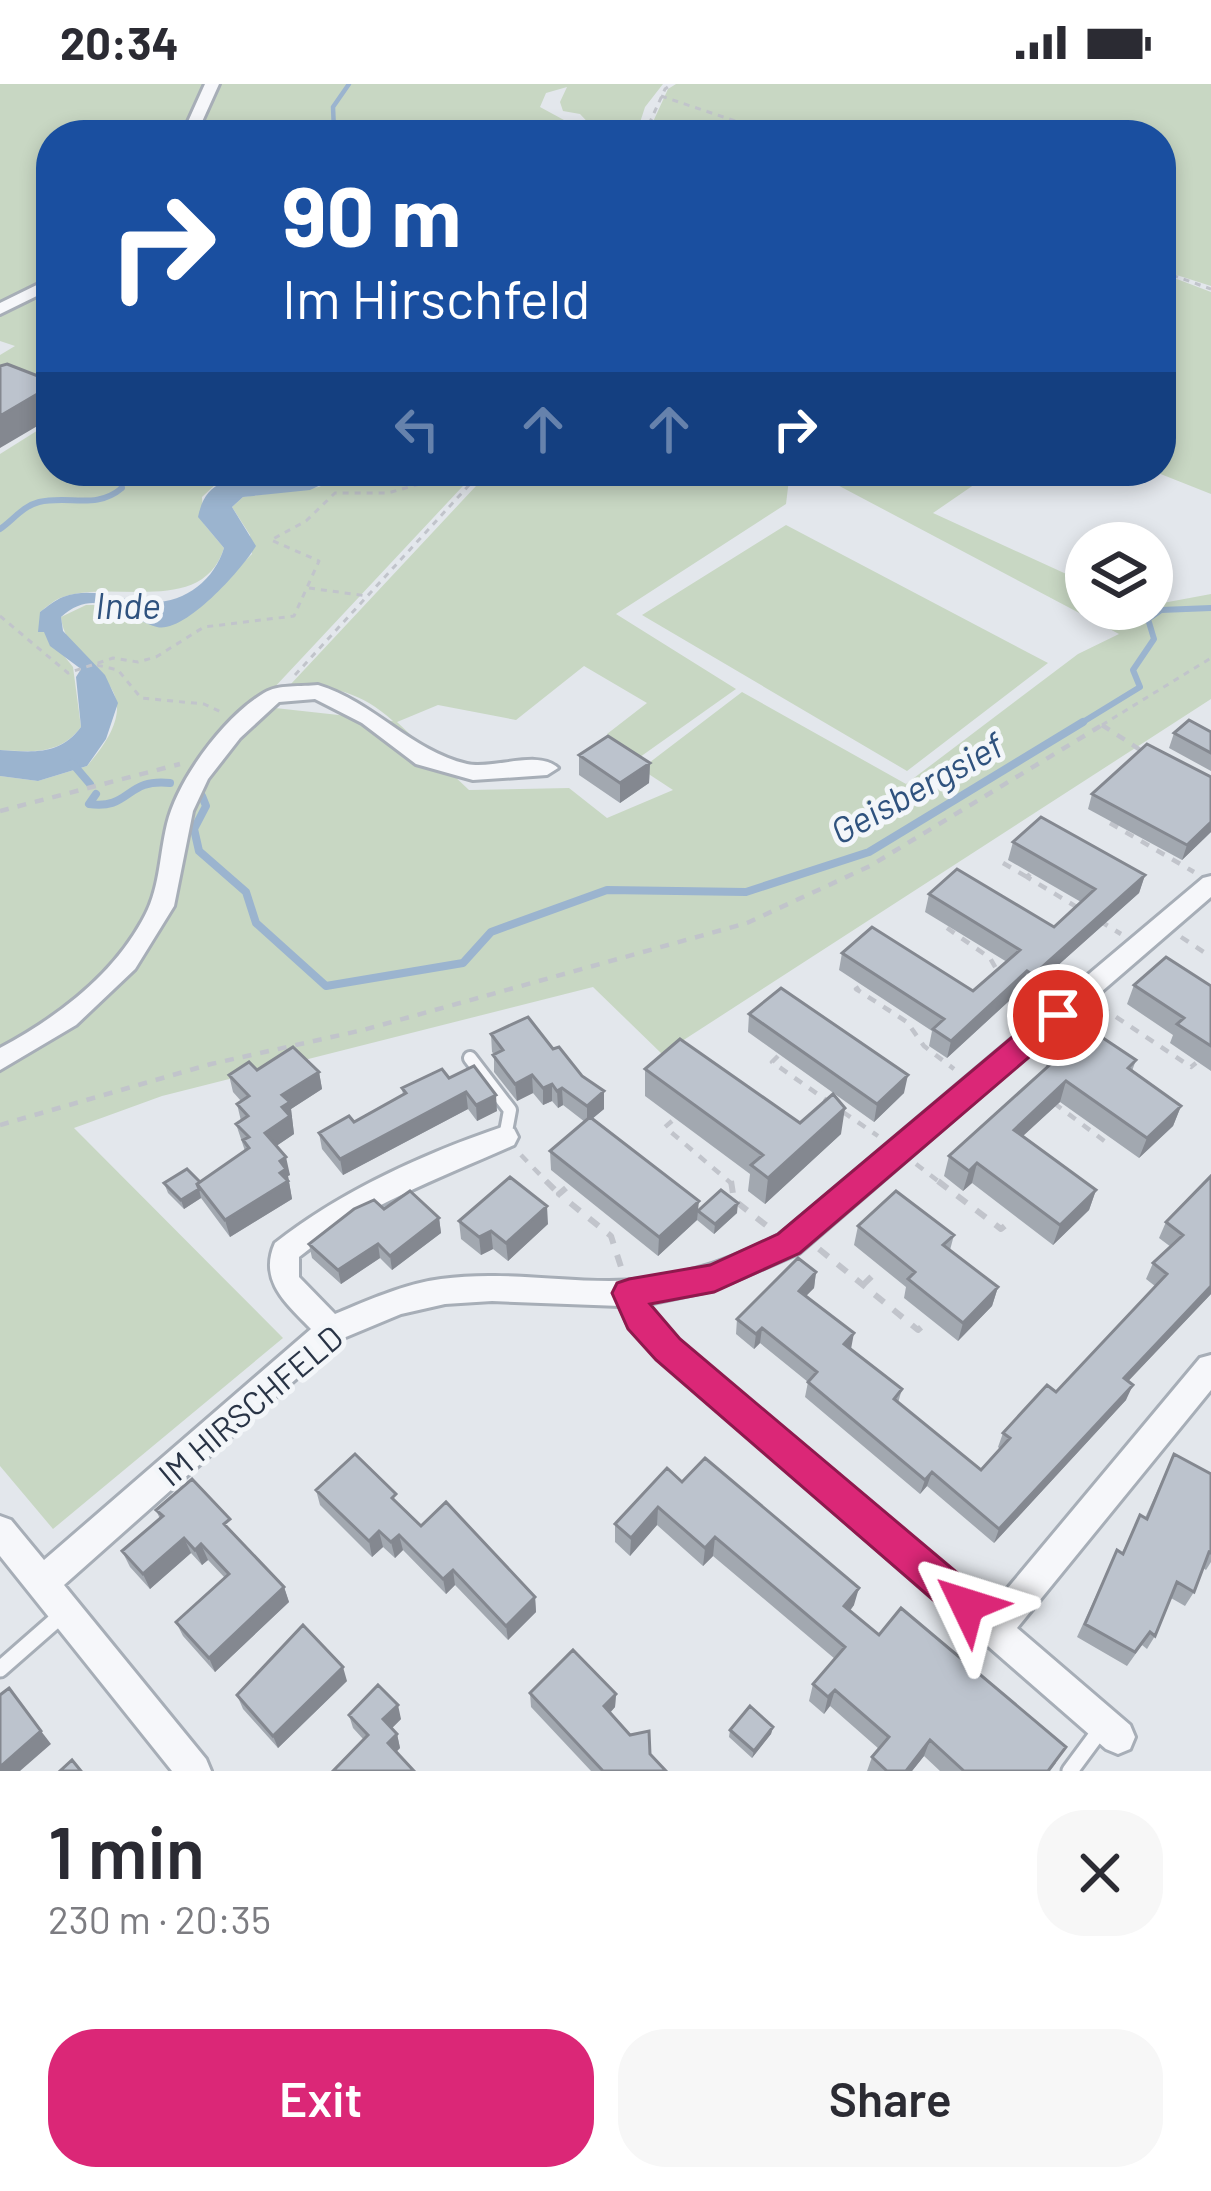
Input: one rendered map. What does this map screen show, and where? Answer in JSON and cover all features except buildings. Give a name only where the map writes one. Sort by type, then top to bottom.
[{"type":"street","points":[[196,120],[212,84]]},
{"type":"street","points":[[0,309],[36,291]]},
{"type":"street","points":[[0,1060],[50,1033],[113,978],[138,948],[166,892],[182,813],[213,757],[242,722],[274,695],[318,692],[370,718],[424,759],[473,773],[547,768]]},
{"type":"street","name":"IM HIRSCHFELD","points":[[42,1583],[331,1330],[378,1309],[441,1291],[530,1287],[629,1293],[714,1278],[795,1239],[1211,882]]},
{"type":"street","points":[[331,1330],[285,1282],[285,1252],[329,1219],[505,1137]]},
{"type":"street","points":[[629,1293],[639,1318],[668,1349],[1111,1731]]},
{"type":"street","points":[[995,1629],[1211,1368]]},
{"type":"street","points":[[0,1531],[194,1771]]},
{"type":"lane","points":[[470,1058],[510,1110],[505,1137]]},
{"type":"lane","points":[[0,1669],[65,1612]]},
{"type":"lane","points":[[1070,1771],[1111,1731]]},
{"type":"path","points":[[651,120],[672,84]]},
{"type":"path","points":[[661,96],[732,120]]},
{"type":"path","points":[[1176,276],[1211,289]]},
{"type":"path","points":[[0,616],[68,673],[91,663],[156,657],[204,627],[294,616],[319,561],[271,540],[305,521],[334,494],[388,493],[415,486]]},
{"type":"path","points":[[274,695],[468,486]]},
{"type":"path","points":[[309,588],[367,596]]},
{"type":"path","points":[[0,1125],[211,1064],[363,1030],[640,949],[747,923],[870,866],[1211,658]]},
{"type":"path","points":[[91,663],[118,670],[141,698],[204,704],[242,722]]},
{"type":"path","points":[[1102,724],[1144,752],[1156,753]]},
{"type":"path","points":[[0,811],[213,757]]},
{"type":"path","points":[[1110,823],[1211,882]]},
{"type":"path","points":[[1003,863],[1081,910],[1083,906]]},
{"type":"path","points":[[1100,921],[1140,945]]},
{"type":"path","points":[[1162,925],[1211,957]]},
{"type":"path","points":[[947,928],[992,957],[1004,982]]},
{"type":"path","points":[[859,986],[856,989],[909,1021],[932,1054],[977,1085]]},
{"type":"path","points":[[1083,994],[1191,1067],[1196,1063]]},
{"type":"path","points":[[1139,1032],[1149,1022]]},
{"type":"path","points":[[778,1056],[772,1061],[824,1094],[1000,1229],[1012,1220]]},
{"type":"path","points":[[1038,1091],[1107,1143],[1110,1140]]},
{"type":"path","points":[[1057,1105],[1065,1098]]},
{"type":"path","points":[[672,1121],[665,1127],[731,1179],[734,1200],[863,1285],[918,1330],[927,1322]]},
{"type":"path","points":[[505,1137],[611,1236],[629,1293]]},
{"type":"path","points":[[731,1179],[740,1171]]},
{"type":"path","points":[[611,1236],[619,1230]]},
{"type":"path","points":[[863,1285],[878,1270]]},
{"type":"green space","points":[[0,84],[205,84],[188,120],[36,120],[36,284],[0,302]]},
{"type":"green space","points":[[218,84],[663,84],[641,120],[586,120],[563,111],[560,102],[567,87],[546,93],[540,107],[564,120],[202,120]]},
{"type":"green space","points":[[676,84],[1211,84],[1211,286],[1176,275],[1176,120],[654,120],[668,89]]},
{"type":"green space","points":[[1176,279],[1211,292],[1211,494],[1176,480]]},
{"type":"green space","points":[[36,295],[36,397],[0,381],[0,355],[15,346],[0,341],[0,313]]},
{"type":"green space","points":[[36,431],[36,486],[214,486],[202,497],[204,524],[224,548],[213,569],[177,589],[83,593],[60,598],[40,612],[45,632],[73,667],[81,727],[64,743],[34,751],[0,750],[0,454]]},
{"type":"green space","points":[[321,486],[463,486],[257,706],[393,721],[346,692],[290,685],[476,486],[788,486],[786,504],[616,614],[736,689],[640,757],[607,734],[647,703],[584,666],[516,720],[438,705],[397,722],[469,790],[569,788],[607,818],[673,790],[641,769],[742,692],[906,784],[1078,654],[1119,634],[1111,630],[1173,630],[1173,601],[1211,594],[1211,699],[662,1054],[593,987],[162,1096],[74,1128],[283,1338],[53,1529],[0,1466],[0,776],[38,781],[87,766],[109,736],[117,713],[115,695],[67,637],[61,617],[86,605],[109,605],[150,623],[191,614],[252,554],[250,535],[232,507],[243,497]]},
{"type":"green space","points":[[839,486],[972,486],[933,513],[1065,573],[1065,605]]},
{"type":"green space","points":[[786,525],[1048,663],[907,771],[642,615]]},
{"type":"water","name":"Inde","points":[[217,486],[318,486],[243,497],[232,507],[256,546],[212,597],[182,620],[157,627],[99,603],[87,603],[61,617],[63,631],[105,675],[118,703],[106,739],[87,766],[38,781],[0,776],[0,750],[55,748],[81,727],[76,677],[81,669],[50,646],[44,632],[38,632],[40,612],[74,594],[160,602],[195,588],[213,571],[224,548],[198,517]]},
{"type":"waterway","points":[[334,120],[333,107],[349,84]]},
{"type":"waterway","points":[[0,529],[39,502],[92,500],[112,495],[122,486]]},
{"type":"waterway","name":"Geisbergsief","points":[[1078,725],[1140,687],[1133,670],[1154,639],[1148,619],[1161,610],[1211,608]]},
{"type":"waterway","name":"Geisbergsief","points":[[202,796],[206,806],[194,829],[199,851],[246,892],[256,923],[326,986],[463,963],[491,932],[607,890],[746,892],[869,852],[1083,722]]},
{"type":"waterway","name":"Geisbergsief","points":[[72,763],[90,784]]},
{"type":"waterway","name":"Geisbergsief","points":[[96,794],[89,804],[113,803],[144,785],[170,783]]},
{"type":"route","points":[[967,1605],[668,1349],[639,1318],[629,1293],[714,1278],[789,1244],[1058,1015]]}]
